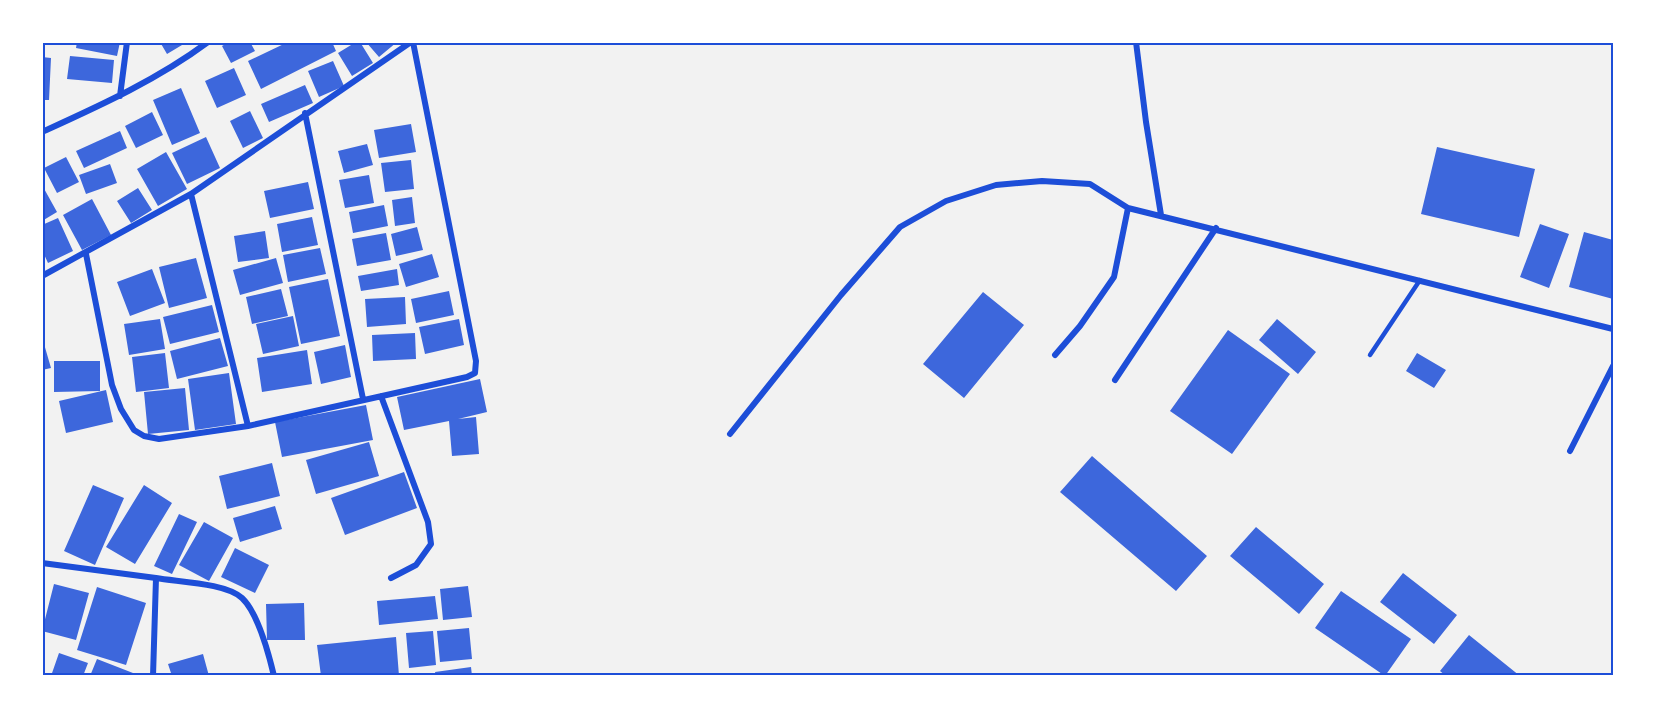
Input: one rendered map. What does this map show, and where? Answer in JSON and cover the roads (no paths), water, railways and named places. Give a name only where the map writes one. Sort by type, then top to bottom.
[{"type":"street","points":[[120,96],[127,42]]},
{"type":"street","points":[[42,132],[120,96],[183,60],[208,42]]},
{"type":"street","points":[[42,276],[86,254],[191,194],[305,112],[361,78],[412,42],[475,373],[468,377],[248,426],[159,439],[144,436],[134,430],[121,409],[112,385],[86,254]]},
{"type":"street","points":[[1136,42],[1161,215]]},
{"type":"street","points":[[305,112],[363,399]]},
{"type":"street","points":[[730,434],[841,295],[900,227],[946,201],[996,185],[1042,182],[1090,184],[1128,208],[1216,228],[1613,329]]},
{"type":"street","points":[[191,194],[248,426]]},
{"type":"street","points":[[1055,356],[1080,326],[1114,277],[1128,208]]},
{"type":"street","points":[[1115,380],[1216,228]]},
{"type":"street","points":[[1570,451],[1613,366]]},
{"type":"street","points":[[381,396],[428,522],[431,544],[416,565],[391,578]]},
{"type":"street","points":[[42,563],[226,590],[241,597],[251,609],[274,676]]},
{"type":"street","points":[[153,676],[156,579]]},
{"type":"lane","points":[[1370,355],[1420,280]]}]
